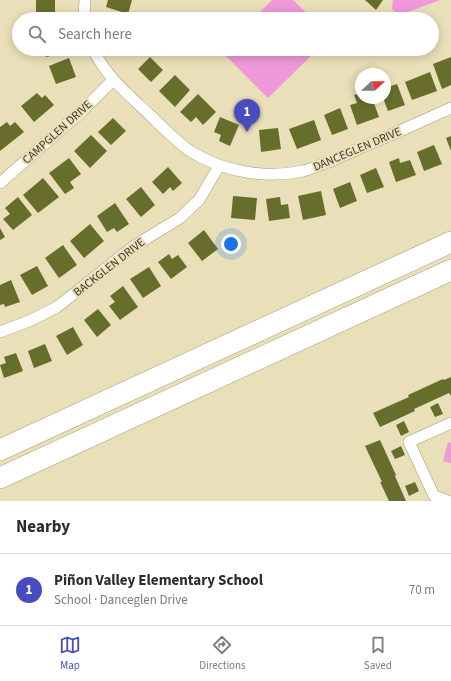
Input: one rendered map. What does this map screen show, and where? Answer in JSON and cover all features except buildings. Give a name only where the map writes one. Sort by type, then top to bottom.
[{"type":"highway","points":[[4,448],[451,242]]},
{"type":"highway","points":[[4,477],[451,270]]},
{"type":"street","points":[[84,12],[85,0]]},
{"type":"street","name":"DANCEGLEN DRIVE","points":[[97,56],[103,68],[113,80],[175,140],[190,151],[219,166],[257,174],[303,171],[330,161],[451,108]]},
{"type":"street","name":"CAMPGLEN DRIVE","points":[[0,182],[81,112],[113,80]]},
{"type":"street","name":"BACKGLEN DRIVE","points":[[0,332],[29,321],[57,307],[134,246],[180,218],[199,200],[219,166]]},
{"type":"street","points":[[448,501],[434,496],[409,442],[451,423]]},
{"type":"shaded area","points":[[272,0],[293,0],[306,12],[260,12]]},
{"type":"shaded area","points":[[393,0],[440,0],[408,12],[396,12],[392,9]]},
{"type":"shaded area","points":[[226,56],[311,56],[268,98]]},
{"type":"shaded area","points":[[448,442],[451,443],[451,463],[443,461]]},
{"type":"place","name":"Piñon Valley Elementary School","points":[[247,132]]}]
